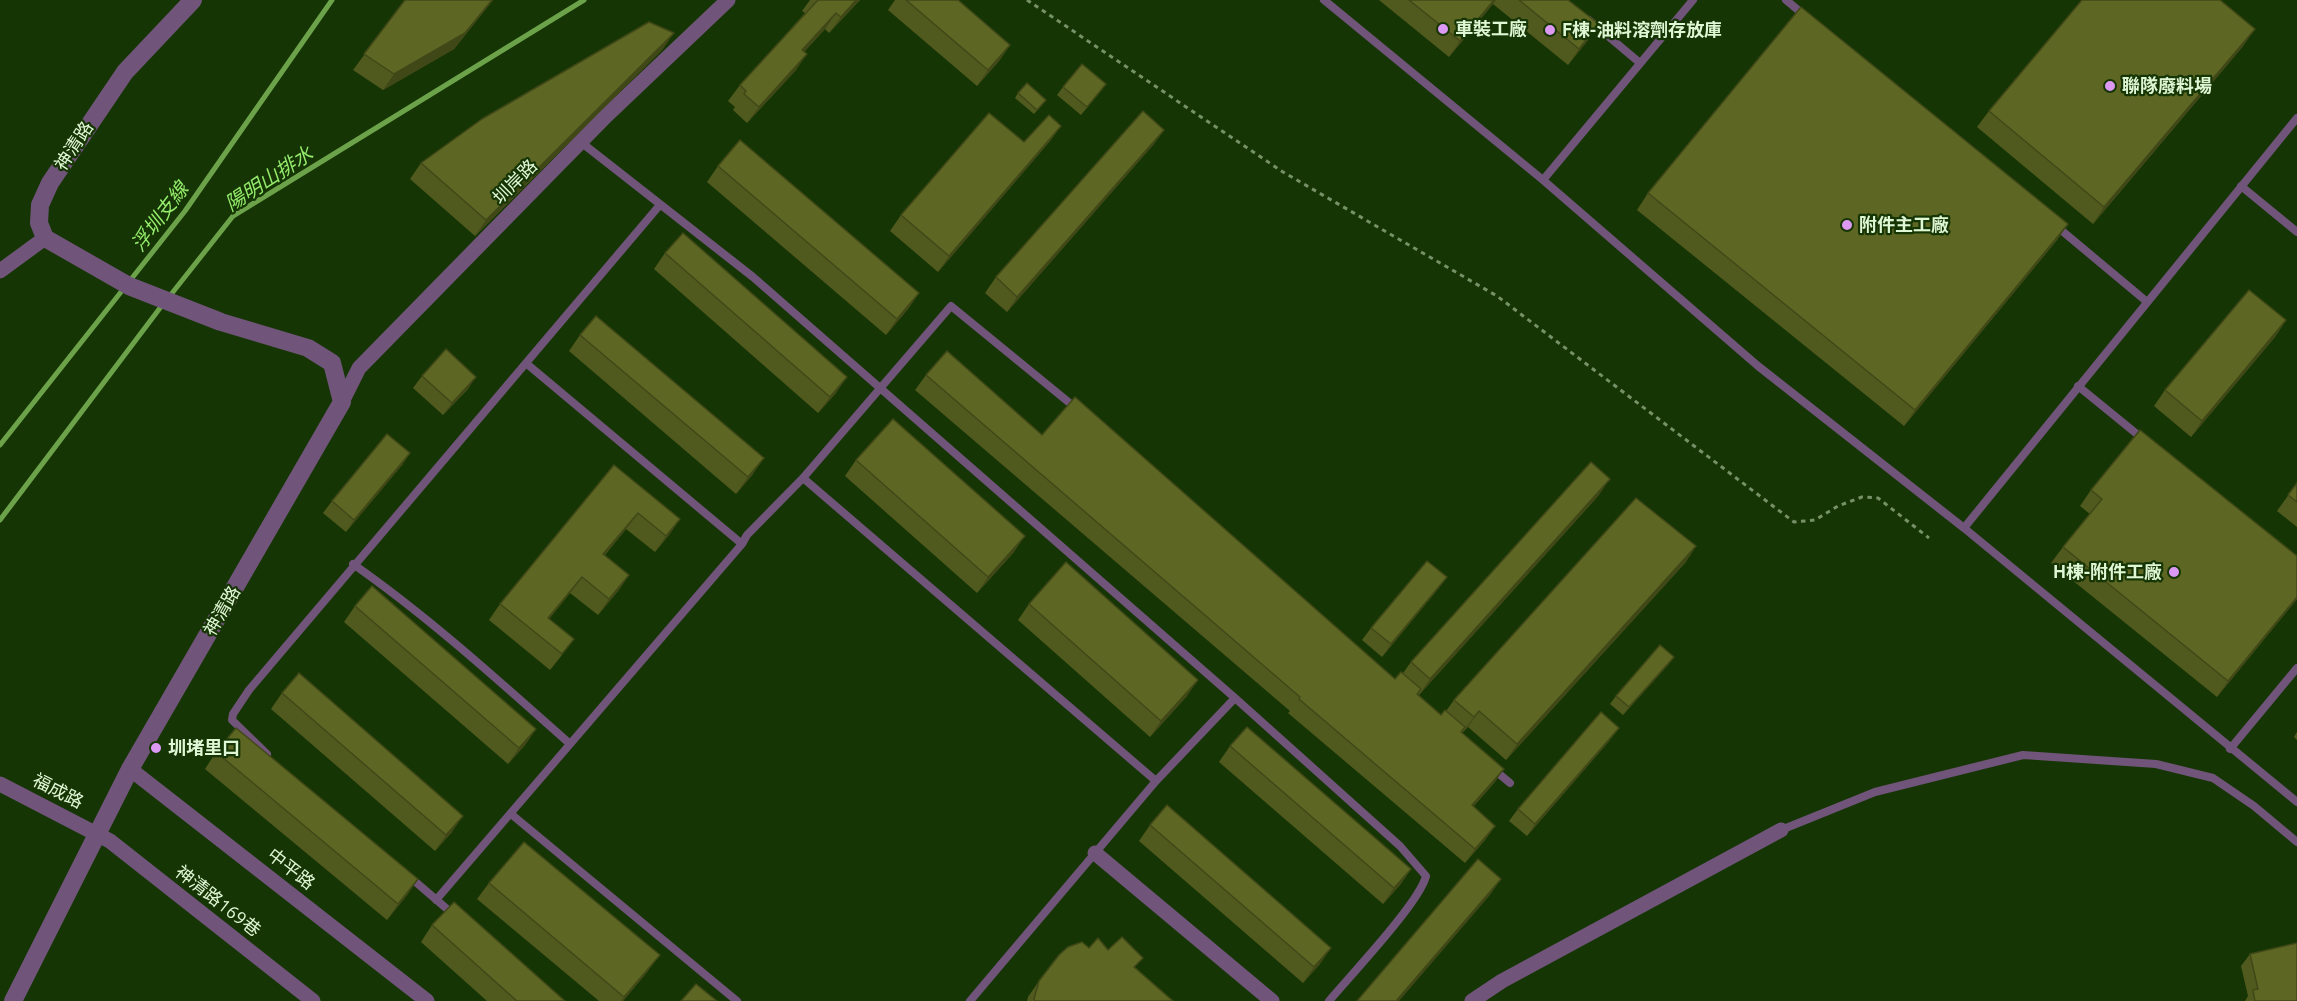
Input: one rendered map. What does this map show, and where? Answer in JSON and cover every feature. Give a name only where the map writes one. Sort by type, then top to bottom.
[{"type":"street","name":"神清路","points":[[45,238],[39,223],[40,205],[50,183],[125,72],[193,0]]},
{"type":"street","name":"圳岸路","points":[[342,402],[359,368],[666,57],[728,0]]},
{"type":"street","points":[[0,271],[45,238],[120,281],[221,322],[309,348],[332,363],[342,402]]},
{"type":"street","name":"神清路","points":[[13,1001],[130,769],[342,402]]},
{"type":"street","name":"中平路","points":[[130,769],[427,1001]]},
{"type":"street","name":"福成路","points":[[0,784],[98,834]]},
{"type":"street","points":[[1472,1001],[1502,981],[1781,830]]},
{"type":"street","name":"神清路169巷","points":[[98,834],[313,1001]]},
{"type":"street","points":[[1095,853],[1272,1001]]},
{"type":"lane","points":[[1324,0],[1543,180],[1758,366],[1964,528],[2297,802]]},
{"type":"lane","points":[[1543,180],[1693,0]]},
{"type":"lane","points":[[1786,0],[1813,23]]},
{"type":"lane","points":[[1582,14],[1640,63]]},
{"type":"lane","points":[[1964,528],[2146,301],[2297,118]]},
{"type":"lane","points":[[582,143],[753,278],[1235,698],[1400,846],[1426,876],[1424,884],[1329,1001]]},
{"type":"lane","points":[[2241,186],[2297,232]]},
{"type":"lane","points":[[270,757],[232,720],[233,714],[249,690],[353,564],[527,364],[659,206]]},
{"type":"lane","points":[[2047,218],[2146,301]]},
{"type":"lane","points":[[436,900],[568,743],[742,544],[747,535],[803,478],[951,306],[1081,412]]},
{"type":"lane","points":[[527,364],[742,544]]},
{"type":"lane","points":[[2078,386],[2151,446]]},
{"type":"lane","points":[[803,478],[1156,781]]},
{"type":"lane","points":[[353,564],[414,609],[568,743]]},
{"type":"lane","points":[[2230,749],[2297,668]]},
{"type":"lane","points":[[970,1001],[1156,781],[1235,698]]},
{"type":"lane","points":[[1781,830],[1875,792],[2023,755],[2156,764],[2213,778],[2254,806],[2297,842]]},
{"type":"lane","points":[[1484,760],[1510,783]]},
{"type":"lane","points":[[510,814],[737,1001]]},
{"type":"lane","points":[[401,870],[462,921]]},
{"type":"path","points":[[1027,0],[1283,172],[1497,296],[1794,522],[1815,520],[1838,506],[1862,497],[1878,498],[1929,538]]},
{"type":"building","points":[[405,0],[492,0],[465,33],[394,74],[364,54]]},
{"type":"building","points":[[818,0],[856,0],[841,17],[836,13],[802,50],[807,54],[759,107],[744,94],[746,91],[740,85]]},
{"type":"building","points":[[906,0],[958,0],[1010,45],[988,70]]},
{"type":"building","points":[[1409,0],[1494,0],[1460,41]]},
{"type":"building","points":[[1519,0],[1568,0],[1599,24],[1579,49]]},
{"type":"building","name":"聯隊廢料場","points":[[2082,0],[2220,0],[2255,29],[2104,207],[1989,111]]},
{"type":"building","name":"附件主工廠","points":[[1801,7],[2068,224],[1915,410],[1648,193]]},
{"type":"building","points":[[649,22],[674,33],[486,220],[421,163],[482,119]]},
{"type":"building","points":[[1082,64],[1106,84],[1087,107],[1063,87]]},
{"type":"building","points":[[1027,83],[1046,100],[1037,110],[1018,93]]},
{"type":"building","points":[[1143,111],[1164,130],[1017,297],[996,277]]},
{"type":"building","points":[[989,113],[1024,142],[1049,115],[1061,126],[949,256],[901,215]]},
{"type":"building","points":[[740,140],[919,293],[897,319],[718,166]]},
{"type":"building","points":[[683,233],[847,377],[830,397],[665,253]]},
{"type":"building","points":[[2249,290],[2286,320],[2202,421],[2165,390]]},
{"type":"building","points":[[596,316],[764,458],[748,477],[580,335]]},
{"type":"building","points":[[446,349],[476,377],[452,403],[422,376]]},
{"type":"building","points":[[947,351],[1042,435],[1075,397],[1395,679],[1401,672],[1421,689],[1417,694],[1441,715],[1445,710],[1465,727],[1461,732],[1504,769],[1472,805],[1495,826],[1475,849],[926,375]]},
{"type":"building","points":[[893,419],[1025,536],[988,577],[856,460]]},
{"type":"building","name":"H棟-附件工廠","points":[[2140,430],[2297,556],[2297,597],[2228,681],[2063,547],[2102,499],[2091,490]]},
{"type":"building","points":[[387,434],[410,453],[354,520],[332,501]]},
{"type":"building","points":[[1591,462],[1610,479],[1430,679],[1411,662]]},
{"type":"building","points":[[614,465],[680,519],[666,536],[638,513],[603,554],[629,575],[609,599],[582,577],[548,618],[574,639],[562,654],[500,604]]},
{"type":"building","points":[[2297,483],[2297,502],[2288,495]]},
{"type":"building","points":[[1636,498],[1696,546],[1517,744],[1479,711],[1474,717],[1454,700]]},
{"type":"building","points":[[1427,561],[1447,577],[1391,644],[1371,628]]},
{"type":"building","points":[[1066,562],[1198,680],[1161,721],[1029,604]]},
{"type":"building","points":[[372,586],[536,729],[519,748],[355,606]]},
{"type":"building","points":[[1660,645],[1674,657],[1629,707],[1616,696]]},
{"type":"building","points":[[299,673],[463,816],[446,835],[282,693]]},
{"type":"building","points":[[1601,712],[1619,728],[1535,824],[1518,809]]},
{"type":"building","points":[[1247,727],[1411,869],[1394,888],[1230,746]]},
{"type":"building","points":[[236,728],[418,879],[398,904],[216,752]]},
{"type":"building","points":[[1167,805],[1331,948],[1314,967],[1150,825]]},
{"type":"building","points":[[524,842],[660,955],[624,997],[489,883]]},
{"type":"building","points":[[1478,859],[1501,879],[1396,1001],[1357,1001]]},
{"type":"building","points":[[454,902],[565,1001],[517,1001],[432,925]]},
{"type":"building","points":[[1122,937],[1143,958],[1134,967],[1173,1001],[1035,1001],[1039,981],[1068,947],[1082,942],[1089,948],[1098,938],[1108,950]]},
{"type":"building","points":[[2297,943],[2297,1001],[2255,1001],[2253,990],[2258,989],[2250,954]]},
{"type":"building","points":[[696,984],[717,1001],[681,1001]]},
{"type":"waterway","name":"浮圳支線","points":[[0,445],[185,211],[332,0]]},
{"type":"waterway","name":"陽明山排水","points":[[169,297],[233,216],[584,0]]},
{"type":"waterway","name":"陽明山排水","points":[[0,520],[163,304]]},
{"type":"place","name":"車裝工廠","points":[[1443,29]]},
{"type":"place","name":"F棟-油料溶劑存放庫","points":[[1550,30]]},
{"type":"place","name":"聯隊廢料場","points":[[2110,86]]},
{"type":"place","name":"附件主工廠","points":[[1847,225]]},
{"type":"place","name":"H棟-附件工廠","points":[[2174,572]]},
{"type":"place","name":"圳堵里口","points":[[156,748]]}]
